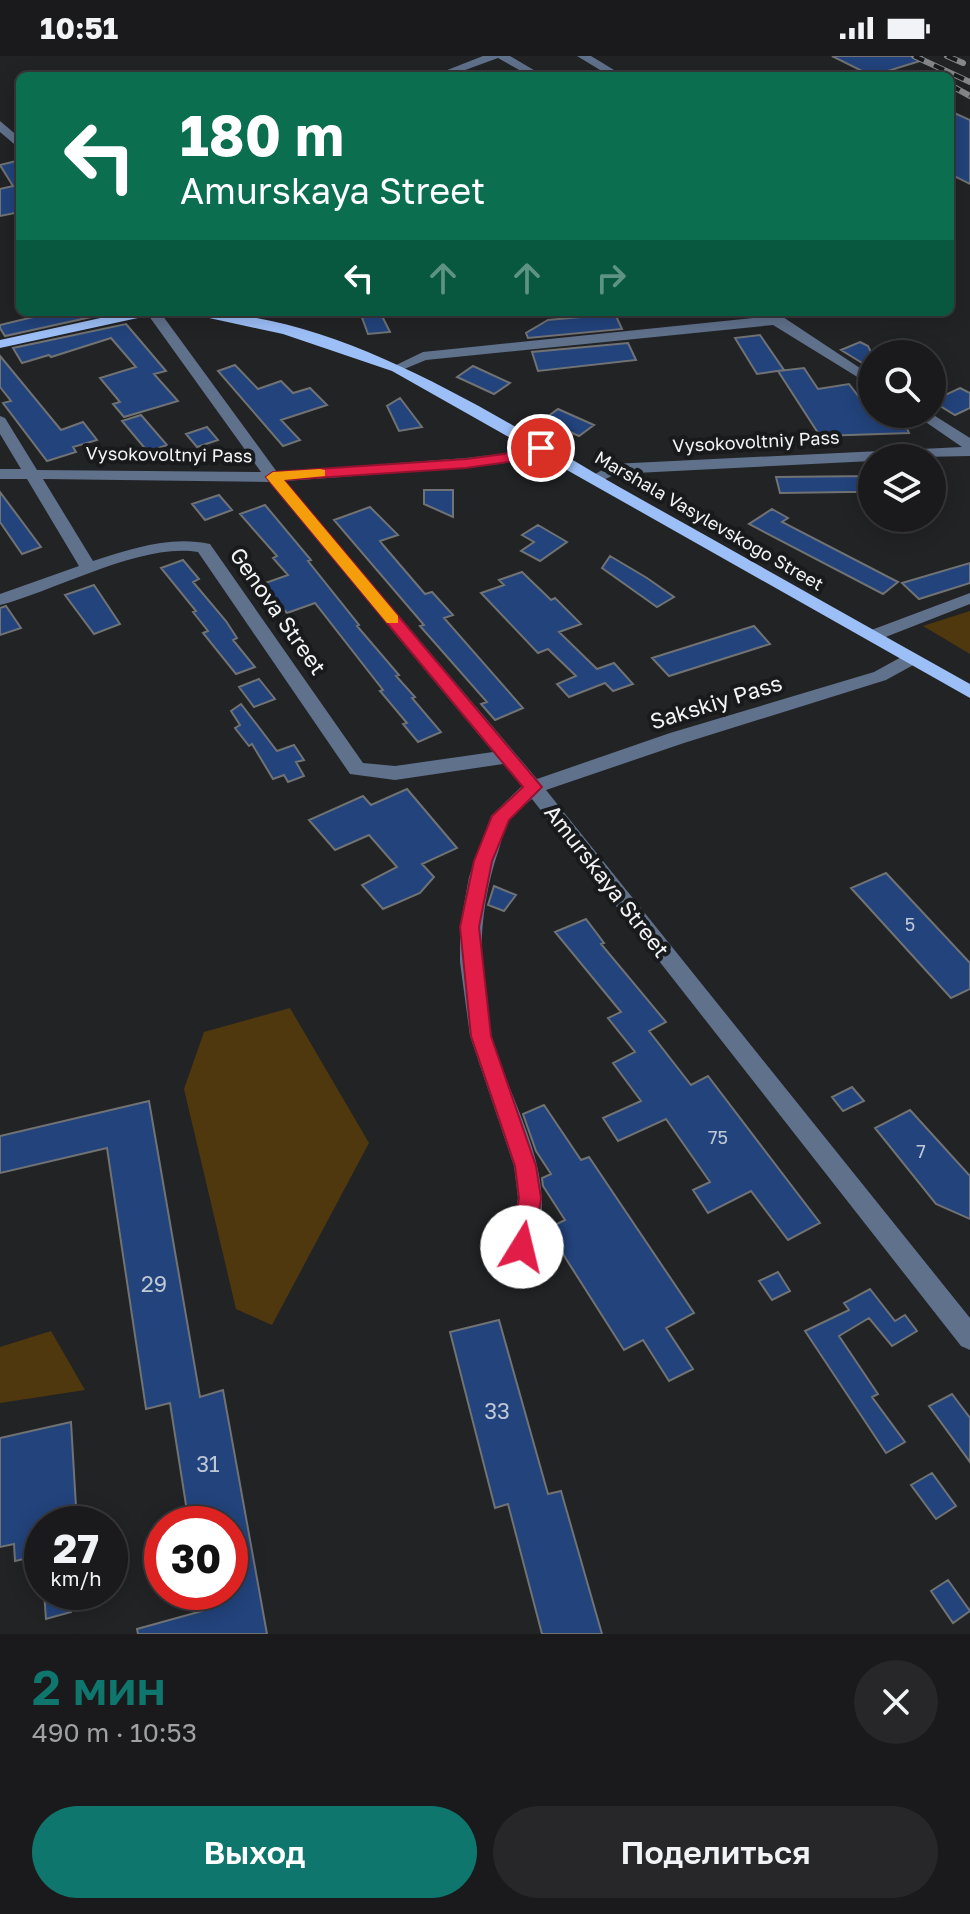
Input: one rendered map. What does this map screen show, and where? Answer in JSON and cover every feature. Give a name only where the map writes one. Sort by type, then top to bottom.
[{"type":"main road","points":[[0,344],[131,316]]},
{"type":"main road","name":"Marshala Vasylevskogo Street","points":[[219,316],[287,330],[397,368],[970,692]]},
{"type":"street","points":[[449,72],[494,56]]},
{"type":"street","points":[[502,56],[531,72]]},
{"type":"street","points":[[583,56],[611,72]]},
{"type":"street","points":[[0,125],[10,139]]},
{"type":"street","name":"Amurskaya Street","points":[[153,316],[273,477],[533,787],[970,1338]]},
{"type":"street","points":[[770,316],[858,373]]},
{"type":"street","points":[[397,368],[423,356],[778,320]]},
{"type":"street","points":[[0,421],[89,569]]},
{"type":"street","points":[[942,428],[970,448]]},
{"type":"street","name":"Vysokovoltnyi Pass","points":[[0,474],[273,477],[466,463],[529,455],[541,448]]},
{"type":"street","name":"Vysokovoltniy Pass","points":[[595,479],[612,469],[970,448]]},
{"type":"street","name":"Genova Street","points":[[0,600],[89,569],[176,544],[192,544],[204,548],[357,769],[395,773],[506,757]]},
{"type":"street","points":[[872,636],[970,598]]},
{"type":"street","name":"Sakskiy Pass","points":[[533,787],[677,738],[880,676],[911,659]]},
{"type":"street","points":[[515,1251],[522,1247],[530,1198],[522,1155],[481,1036],[470,927],[485,856],[501,816],[533,787]]},
{"type":"shaded area","points":[[970,611],[970,654],[923,626]]},
{"type":"shaded area","points":[[290,1008],[369,1143],[272,1325],[236,1309],[184,1089],[204,1032]]},
{"type":"shaded area","points":[[51,1331],[85,1390],[0,1403],[0,1347]]},
{"type":"building","points":[[832,56],[922,56],[923,60],[885,72],[864,72]]},
{"type":"building","points":[[954,113],[970,120],[970,184],[954,176]]},
{"type":"building","points":[[16,161],[16,213],[0,216],[0,189],[13,186],[0,165]]},
{"type":"building","points":[[37,316],[96,316],[5,336],[0,325]]},
{"type":"building","points":[[361,316],[382,316],[390,332],[368,334]]},
{"type":"building","points":[[616,316],[622,329],[528,338],[526,333],[548,320]]},
{"type":"building","points":[[126,324],[166,371],[154,374],[178,401],[124,417],[113,404],[120,402],[100,378],[136,367],[111,338],[22,363],[13,348]]},
{"type":"building","points":[[760,335],[784,370],[757,374],[735,338]]},
{"type":"building","points":[[628,343],[636,360],[538,371],[532,352]]},
{"type":"building","points":[[858,343],[858,360],[841,350]]},
{"type":"building","points":[[0,356],[61,430],[83,422],[97,440],[73,447],[76,452],[47,461],[3,403],[11,401],[0,387]]},
{"type":"building","points":[[235,365],[258,389],[281,381],[293,393],[310,388],[327,405],[281,420],[300,440],[283,446],[218,371]]},
{"type":"building","points":[[473,366],[510,383],[494,394],[457,377]]},
{"type":"building","points":[[804,368],[818,389],[849,384],[858,396],[858,428],[907,428],[909,433],[820,436],[778,371]]},
{"type":"building","points":[[960,388],[970,393],[970,408],[955,415],[946,410],[946,394]]},
{"type":"building","points":[[400,398],[422,427],[399,431],[387,406]]},
{"type":"building","points":[[558,409],[594,425],[579,436],[543,420]]},
{"type":"building","points":[[141,415],[167,445],[148,452],[122,421]]},
{"type":"building","points":[[207,427],[218,440],[197,447],[186,434]]},
{"type":"building","points":[[858,476],[858,492],[780,493],[776,477]]},
{"type":"building","points":[[424,490],[453,490],[453,517],[424,504]]},
{"type":"building","points":[[0,492],[41,547],[22,554],[0,522]]},
{"type":"building","points":[[219,495],[232,510],[205,520],[192,504]]},
{"type":"building","points":[[265,505],[311,560],[308,561],[441,732],[418,742],[403,724],[407,723],[380,691],[383,690],[315,603],[287,613],[275,599],[266,602],[254,587],[288,575],[273,558],[277,556],[240,514]]},
{"type":"building","points":[[370,507],[398,535],[380,541],[383,545],[425,594],[432,592],[453,615],[444,618],[523,708],[495,720],[481,704],[487,702],[334,520]]},
{"type":"building","points":[[772,509],[788,518],[782,522],[898,582],[883,594],[749,524]]},
{"type":"building","points":[[538,525],[567,542],[540,561],[521,551],[534,542],[522,535]]},
{"type":"building","points":[[610,556],[674,597],[657,607],[602,568]]},
{"type":"building","points":[[183,560],[199,579],[193,582],[226,621],[237,638],[233,640],[255,667],[236,674],[203,633],[208,631],[193,612],[196,611],[161,568]]},
{"type":"building","points":[[970,563],[970,583],[919,599],[902,583]]},
{"type":"building","points":[[522,572],[581,624],[559,632],[597,669],[614,663],[633,684],[613,691],[605,683],[569,697],[557,684],[576,676],[548,649],[538,653],[481,593],[504,585],[499,580]]},
{"type":"building","points":[[94,585],[120,624],[94,634],[65,595]]},
{"type":"building","points":[[6,606],[21,628],[0,635],[0,608]]},
{"type":"building","points":[[754,626],[770,644],[669,676],[652,658]]},
{"type":"building","points":[[259,679],[275,699],[254,707],[239,687]]},
{"type":"building","points":[[241,704],[277,751],[294,745],[304,760],[296,762],[304,776],[288,782],[284,775],[273,779],[252,744],[249,746],[235,728],[240,725],[231,711]]},
{"type":"building","points":[[407,789],[457,848],[422,864],[434,877],[420,893],[383,909],[362,885],[397,867],[369,835],[335,850],[309,820],[363,796],[371,805]]},
{"type":"building","points":[[886,873],[970,963],[970,989],[951,998],[851,888]]},
{"type":"building","points":[[494,886],[516,895],[504,911],[488,905]]},
{"type":"building","points":[[586,919],[604,943],[601,944],[666,1022],[649,1031],[691,1085],[708,1076],[820,1223],[788,1240],[751,1191],[708,1213],[693,1190],[710,1182],[666,1119],[618,1141],[603,1118],[641,1101],[613,1063],[635,1052],[608,1018],[621,1012],[555,932]]},
{"type":"building","points":[[852,1087],[864,1101],[843,1111],[832,1097]]},
{"type":"building","points":[[149,1101],[200,1397],[223,1390],[244,1506],[186,1506],[170,1403],[146,1409],[107,1148],[0,1173],[0,1136]]},
{"type":"building","points":[[544,1105],[581,1160],[589,1157],[694,1313],[666,1328],[693,1369],[669,1381],[643,1340],[624,1350],[547,1229],[565,1220],[543,1186],[542,1178],[551,1174],[536,1151],[523,1114]]},
{"type":"building","points":[[910,1110],[970,1176],[970,1219],[936,1204],[875,1128]]},
{"type":"building","points":[[778,1272],[790,1291],[772,1300],[759,1281]]},
{"type":"building","points":[[870,1289],[895,1321],[905,1315],[917,1331],[892,1346],[869,1318],[839,1336],[878,1394],[872,1397],[905,1442],[886,1453],[805,1331],[849,1310],[844,1303]]},
{"type":"building","points":[[499,1320],[548,1494],[561,1491],[602,1634],[542,1634],[508,1504],[495,1508],[450,1332]]},
{"type":"building","points":[[952,1394],[970,1418],[970,1462],[929,1406]]},
{"type":"building","points":[[71,1422],[76,1506],[24,1506],[24,1559],[15,1561],[14,1544],[0,1547],[0,1438]]},
{"type":"building","points":[[932,1473],[956,1506],[936,1519],[911,1485]]},
{"type":"building","points":[[248,1529],[267,1634],[138,1634],[137,1629],[202,1611],[248,1610]]},
{"type":"building","points":[[948,1580],[970,1611],[953,1623],[931,1591]]},
{"type":"building","points":[[45,1610],[71,1610],[71,1612],[46,1619]]},
{"type":"railway","points":[[914,56],[948,72]]},
{"type":"railway","points":[[947,56],[963,63]]},
{"type":"railway","points":[[954,75],[970,82]]},
{"type":"railway","points":[[954,87],[970,96]]},
{"type":"slow traffic","points":[[320,473],[273,477],[392,619]]},
{"type":"route","points":[[522,1247],[530,1198],[526,1166],[481,1036],[471,962],[470,927],[483,861],[501,816],[533,787],[273,477],[466,463],[529,455],[541,448]]}]
